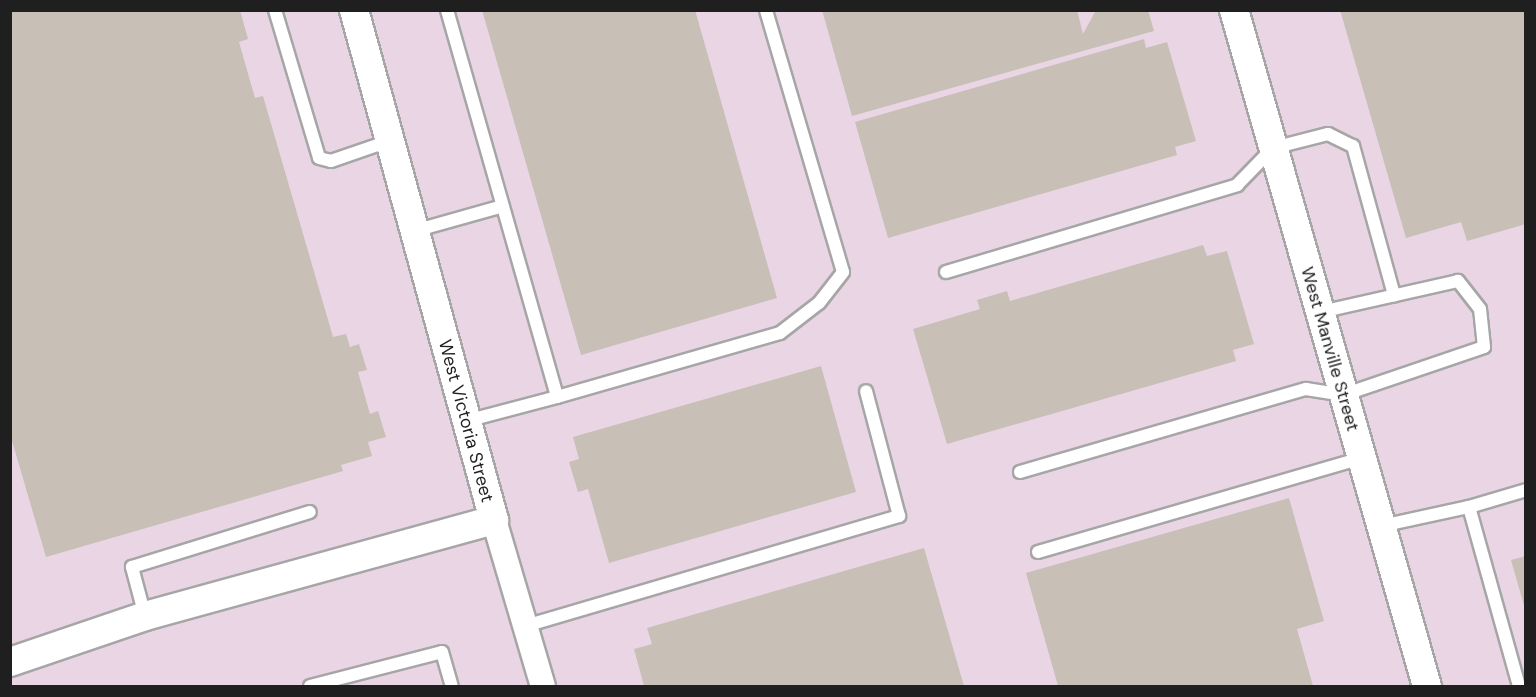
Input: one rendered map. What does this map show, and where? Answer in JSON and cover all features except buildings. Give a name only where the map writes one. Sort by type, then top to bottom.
[{"type":"street","name":"West Victoria Street","points":[[10,663],[145,616],[494,520],[354,10]]},
{"type":"street","name":"West Manville Street","points":[[1234,10],[1427,687]]},
{"type":"street","points":[[494,520],[543,687]]},
{"type":"lane","points":[[275,10],[319,158],[331,161],[389,141]]},
{"type":"lane","points":[[447,10],[557,397]]},
{"type":"lane","points":[[466,421],[780,333],[819,303],[843,272],[766,10]]},
{"type":"lane","points":[[946,272],[1237,185],[1274,148],[1328,134],[1353,146],[1395,295]]},
{"type":"lane","points":[[414,231],[502,206]]},
{"type":"lane","points":[[1020,472],[1306,389],[1343,395],[1484,347],[1480,309],[1465,285],[1456,281],[1320,312]]},
{"type":"lane","points":[[525,626],[899,516],[866,391]]},
{"type":"lane","points":[[1038,552],[1362,458]]},
{"type":"lane","points":[[1381,526],[1469,507],[1526,490]]},
{"type":"lane","points":[[1469,507],[1519,687]]},
{"type":"lane","points":[[145,616],[132,567],[310,512]]},
{"type":"lane","points":[[310,687],[442,652],[452,687]]},
{"type":"shaded area","points":[[11,11],[1525,11],[1525,686],[11,686]]}]
